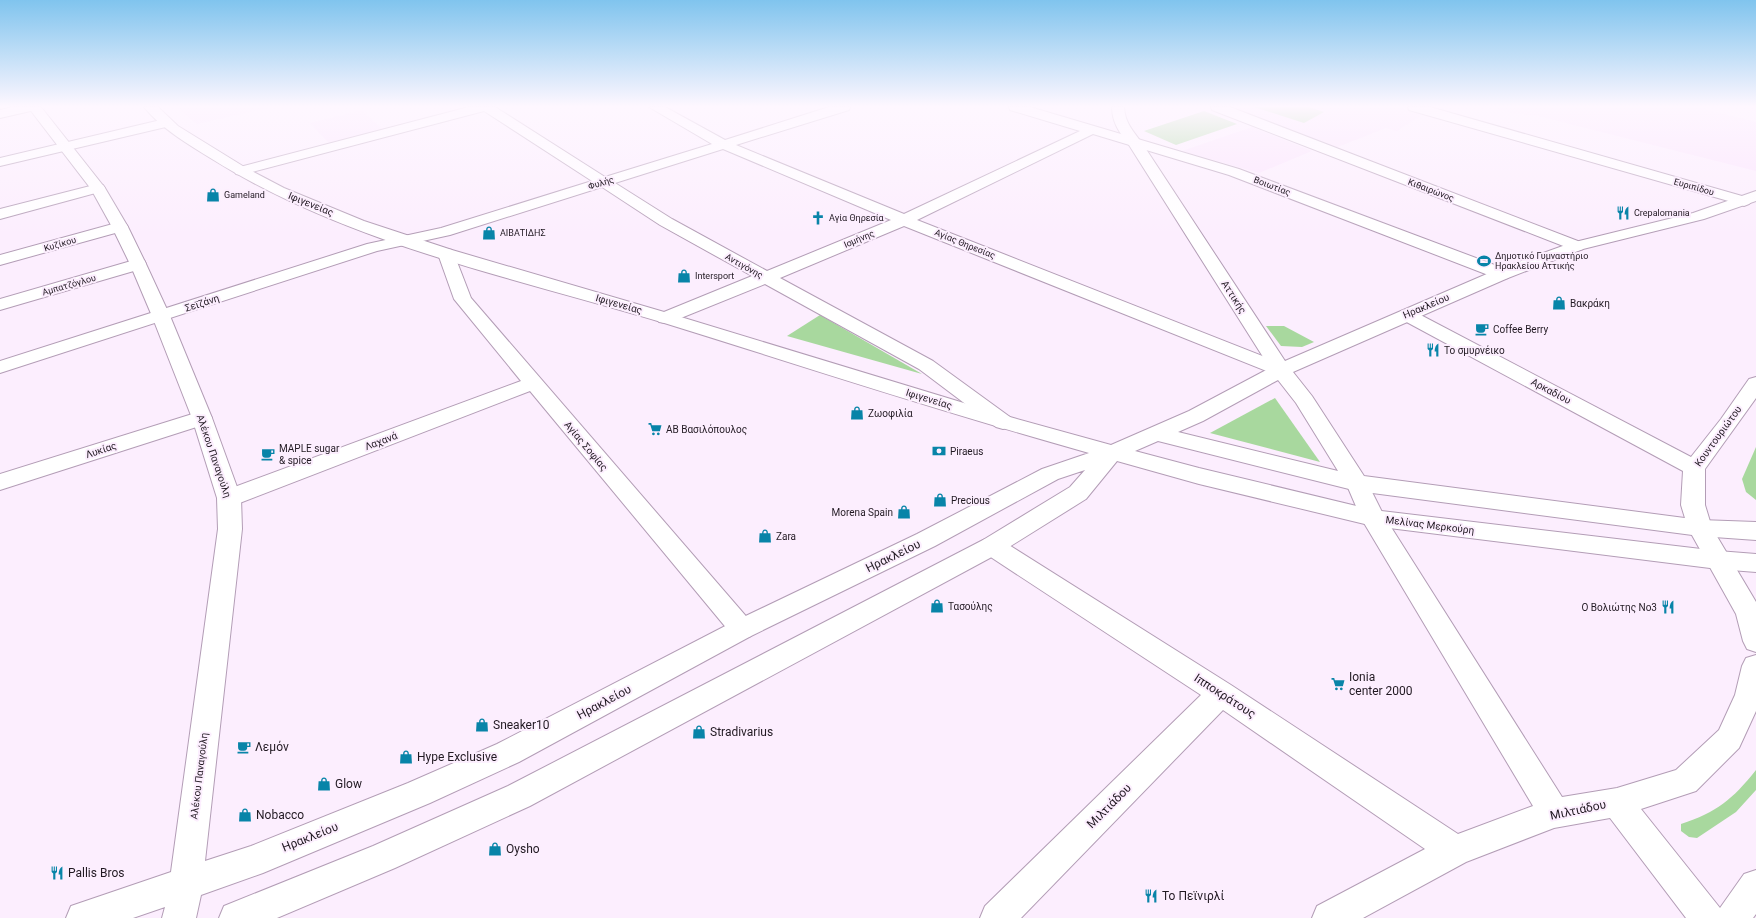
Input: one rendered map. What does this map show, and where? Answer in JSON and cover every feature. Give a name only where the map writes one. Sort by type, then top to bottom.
[{"type":"street","points":[[0,162],[53,150]]},
{"type":"street","name":"Αλέκου Παναγούλη","points":[[67,150],[98,188],[120,227],[138,264],[161,316],[202,418],[229,498],[230,529],[190,846],[187,883],[179,918]]},
{"type":"street","name":"Ιφιγενείας","points":[[207,150],[241,172],[279,191],[358,224],[403,240],[665,318],[1003,422],[1111,453]]},
{"type":"street","points":[[241,172],[324,150]]},
{"type":"street","name":"Αντιγόνης","points":[[552,150],[666,222],[926,365],[1003,422]]},
{"type":"street","name":"Φυλής","points":[[403,240],[444,232],[708,150]]},
{"type":"street","name":"Αγίας Θηρεσίας","points":[[736,150],[904,220],[1281,370]]},
{"type":"street","name":"Ισμήνης","points":[[665,318],[766,278],[904,220],[1051,150]]},
{"type":"street","name":"Αττικής","points":[[1138,150],[1281,370],[1304,400],[1357,483],[1373,518],[1554,813]]},
{"type":"street","name":"Βοιωτίας","points":[[1158,150],[1234,172],[1502,274]]},
{"type":"street","name":"Κιθαιρώνος","points":[[1328,150],[1577,246]]},
{"type":"street","name":"Ευριπίδου","points":[[1570,150],[1750,199]]},
{"type":"street","points":[[0,214],[98,188]]},
{"type":"street","name":"Ηρακλείου","points":[[82,918],[251,862],[419,793],[508,753],[742,629],[926,540],[1050,474],[1111,453],[1156,434],[1196,416],[1281,370],[1502,274],[1577,246],[1698,216],[1750,199]]},
{"type":"street","name":"Κυζίκου","points":[[0,260],[120,227]]},
{"type":"street","name":"Σεϊζάνη","points":[[0,367],[373,247],[403,240]]},
{"type":"street","name":"Αγίας Σοφίας","points":[[446,254],[464,299],[533,383],[742,629]]},
{"type":"street","name":"Αμπατζόγλου","points":[[0,305],[138,264]]},
{"type":"street","name":"Αρκαδίου","points":[[1407,315],[1694,468]]},
{"type":"street","name":"Λαχανά","points":[[229,498],[533,383]]},
{"type":"street","name":"Κουντουριώτου","points":[[1718,560],[1700,528],[1693,505],[1694,468],[1728,424],[1756,383]]},
{"type":"street","name":"Λυκίας","points":[[0,482],[202,418]]},
{"type":"street","points":[[1156,434],[1357,483],[1700,528],[1756,532]]},
{"type":"street","name":"Ηρακλείου","points":[[236,918],[384,857],[519,796],[992,546],[1078,493],[1111,453]]},
{"type":"street","name":"Μελίνας Μερκούρη","points":[[1111,453],[1373,518],[1718,560],[1756,563]]},
{"type":"street","name":"Ιπποκράτους","points":[[992,546],[1221,693],[1455,851]]},
{"type":"street","points":[[1718,560],[1749,613],[1756,641]]},
{"type":"street","name":"Μιλτιάδου","points":[[1329,918],[1455,851],[1554,813],[1616,802],[1685,782],[1729,739],[1749,695],[1756,666]]},
{"type":"street","name":"Μιλτιάδου","points":[[997,918],[1221,693]]},
{"type":"street","points":[[1616,802],[1708,918]]},
{"type":"street","points":[[1733,918],[1756,886]]},
{"type":"shaded area","points":[[1309,150],[1312,151],[1259,173],[1182,151]]},
{"type":"shaded area","points":[[1672,150],[1756,150],[1756,171]]},
{"type":"green space","points":[[820,315],[922,374],[787,336]]},
{"type":"green space","points":[[1266,326],[1284,326],[1314,342],[1302,347],[1281,346]]},
{"type":"green space","points":[[1275,398],[1320,462],[1210,433]]},
{"type":"green space","points":[[1756,447],[1756,500],[1746,492],[1742,479]]},
{"type":"green space","points":[[1756,770],[1756,790],[1736,812],[1697,838],[1689,837],[1681,831],[1681,824],[1705,815],[1723,804]]},
{"type":"place","name":"Gameland","points":[[213,195]]},
{"type":"place","name":"Crepalomania","points":[[1623,213]]},
{"type":"place","name":"Αγία Θηρεσία","points":[[818,218]]},
{"type":"place","name":"ΑΙΒΑΤΙΔΗΣ","points":[[489,233]]},
{"type":"place","name":"Δημοτικό Γυμναστήριο Ηρακλείου Αττικής","points":[[1484,261]]},
{"type":"place","name":"Intersport","points":[[684,276]]},
{"type":"place","name":"Βακράκη","points":[[1559,303]]},
{"type":"place","name":"Coffee Berry","points":[[1482,329]]},
{"type":"place","name":"Το σμυρνέικο","points":[[1433,350]]},
{"type":"place","name":"Ζωοφιλία","points":[[857,413]]},
{"type":"place","name":"ΑΒ Βασιλόπουλος","points":[[655,429]]},
{"type":"place","name":"Piraeus","points":[[939,451]]},
{"type":"place","name":"MAPLE sugar & spice","points":[[268,454]]},
{"type":"place","name":"Precious","points":[[940,500]]},
{"type":"place","name":"Morena Spain","points":[[904,512]]},
{"type":"place","name":"Zara","points":[[765,536]]},
{"type":"place","name":"Τασούλης","points":[[937,606]]},
{"type":"place","name":"Ο Βολιώτης Νο3","points":[[1668,607]]},
{"type":"place","name":"Ionia center 2000","points":[[1338,684]]},
{"type":"place","name":"Sneaker10","points":[[482,725]]},
{"type":"place","name":"Stradivarius","points":[[699,732]]},
{"type":"place","name":"Λεμόν","points":[[244,747]]},
{"type":"place","name":"Hype Exclusive","points":[[406,757]]},
{"type":"place","name":"Glow","points":[[324,784]]},
{"type":"place","name":"Nobacco","points":[[245,815]]},
{"type":"place","name":"Oysho","points":[[495,849]]},
{"type":"place","name":"Pallis Bros","points":[[57,873]]},
{"type":"place","name":"Το Πεϊνιρλί","points":[[1151,896]]}]
